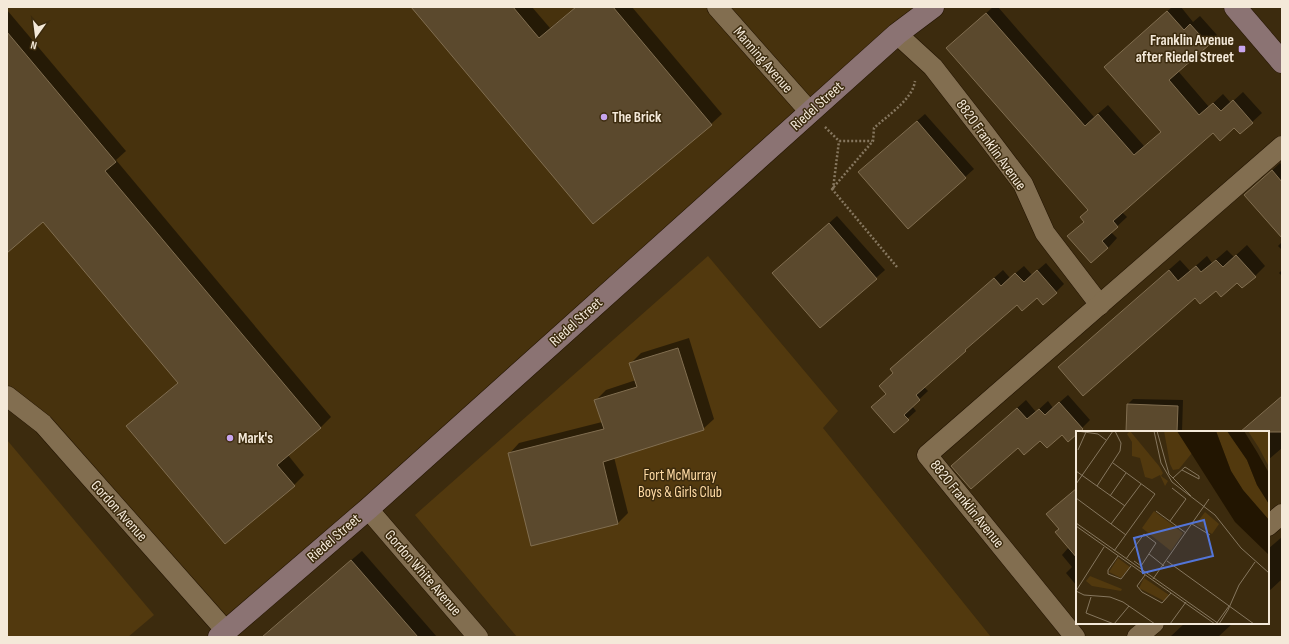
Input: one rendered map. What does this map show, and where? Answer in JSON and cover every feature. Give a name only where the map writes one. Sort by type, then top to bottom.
[{"type":"street","name":"Manning Avenue","points":[[717,7],[810,112]]},
{"type":"street","name":"Riedel Street","points":[[222,634],[368,508],[897,34],[933,7]]},
{"type":"street","points":[[1235,7],[1282,62]]},
{"type":"street","name":"8820 Franklin Avenue","points":[[897,34],[932,66],[995,146],[1023,184],[1045,233],[1100,305]]},
{"type":"street","name":"8820 Franklin Avenue","points":[[1075,637],[927,455],[1282,146]]},
{"type":"street","name":"Gordon Avenue","points":[[7,396],[43,424],[222,634]]},
{"type":"street","name":"Gordon White Avenue","points":[[368,508],[478,637]]},
{"type":"street","points":[[1269,525],[1282,514]]},
{"type":"street","points":[[1137,637],[1153,624]]},
{"type":"path","points":[[832,189],[873,141],[874,128],[907,98],[914,86],[915,79]]},
{"type":"path","points":[[810,112],[839,141],[873,141]]},
{"type":"path","points":[[839,141],[832,189],[897,267]]},
{"type":"shaded area","points":[[7,7],[933,7],[226,631],[7,396]]},
{"type":"green space","name":"Fort McMurray Boys & Girls Club","points":[[708,256],[838,411],[823,428],[991,637],[517,637],[415,515]]},
{"type":"green space","points":[[7,440],[154,615],[128,637],[7,637]]},
{"type":"building","points":[[411,7],[513,7],[539,38],[576,7],[613,7],[712,125],[593,224]]},
{"type":"building","points":[[1167,11],[1184,30],[1190,24],[1209,45],[1169,80],[1199,115],[1213,103],[1221,111],[1233,100],[1253,123],[1240,134],[1234,128],[1220,141],[1213,133],[1113,221],[1118,227],[1102,241],[1108,248],[1091,263],[1067,236],[1084,222],[1080,217],[1088,210],[946,48],[986,13],[1085,126],[1098,114],[1134,155],[1161,132],[1104,67]]},
{"type":"building","points":[[7,32],[116,162],[105,171],[321,428],[277,465],[295,486],[225,544],[126,426],[178,383],[43,222],[7,253]]},
{"type":"building","points":[[917,121],[966,178],[908,229],[858,172]]},
{"type":"building","points":[[1272,170],[1282,182],[1282,238],[1244,195]]},
{"type":"building","points":[[829,223],[877,279],[820,328],[772,273]]},
{"type":"building","points":[[1236,255],[1256,277],[1242,288],[1237,283],[1221,297],[1216,291],[1200,304],[1195,298],[1083,396],[1058,367],[1169,270],[1178,281],[1196,266],[1201,272],[1216,260],[1223,267]]},
{"type":"building","points":[[1037,270],[1057,293],[1043,305],[1037,298],[1022,311],[1017,305],[916,395],[920,400],[904,415],[909,420],[894,433],[871,407],[886,394],[879,386],[893,373],[890,369],[994,278],[1001,286],[1015,273],[1024,282]]},
{"type":"building","points":[[678,348],[704,430],[603,462],[618,524],[531,546],[508,453],[604,429],[594,400],[637,387],[629,363]]},
{"type":"building","points":[[1282,396],[1282,432],[1241,431]]},
{"type":"building","points":[[1059,402],[1083,429],[1081,431],[1076,431],[1076,435],[1068,442],[1062,435],[1047,448],[1040,441],[1024,455],[1018,448],[971,489],[951,466],[1017,408],[1027,419],[1039,409],[1045,415]]},
{"type":"building","points":[[1127,404],[1178,406],[1177,431],[1126,431]]},
{"type":"building","points":[[1076,489],[1076,557],[1055,532],[1059,529],[1046,514]]},
{"type":"building","points":[[351,560],[418,637],[262,637]]},
{"type":"place","name":"Franklin Avenue after Riedel Street","points":[[1242,49]]},
{"type":"place","name":"The Brick","points":[[604,117]]},
{"type":"place","name":"Mark's","points":[[230,438]]}]
